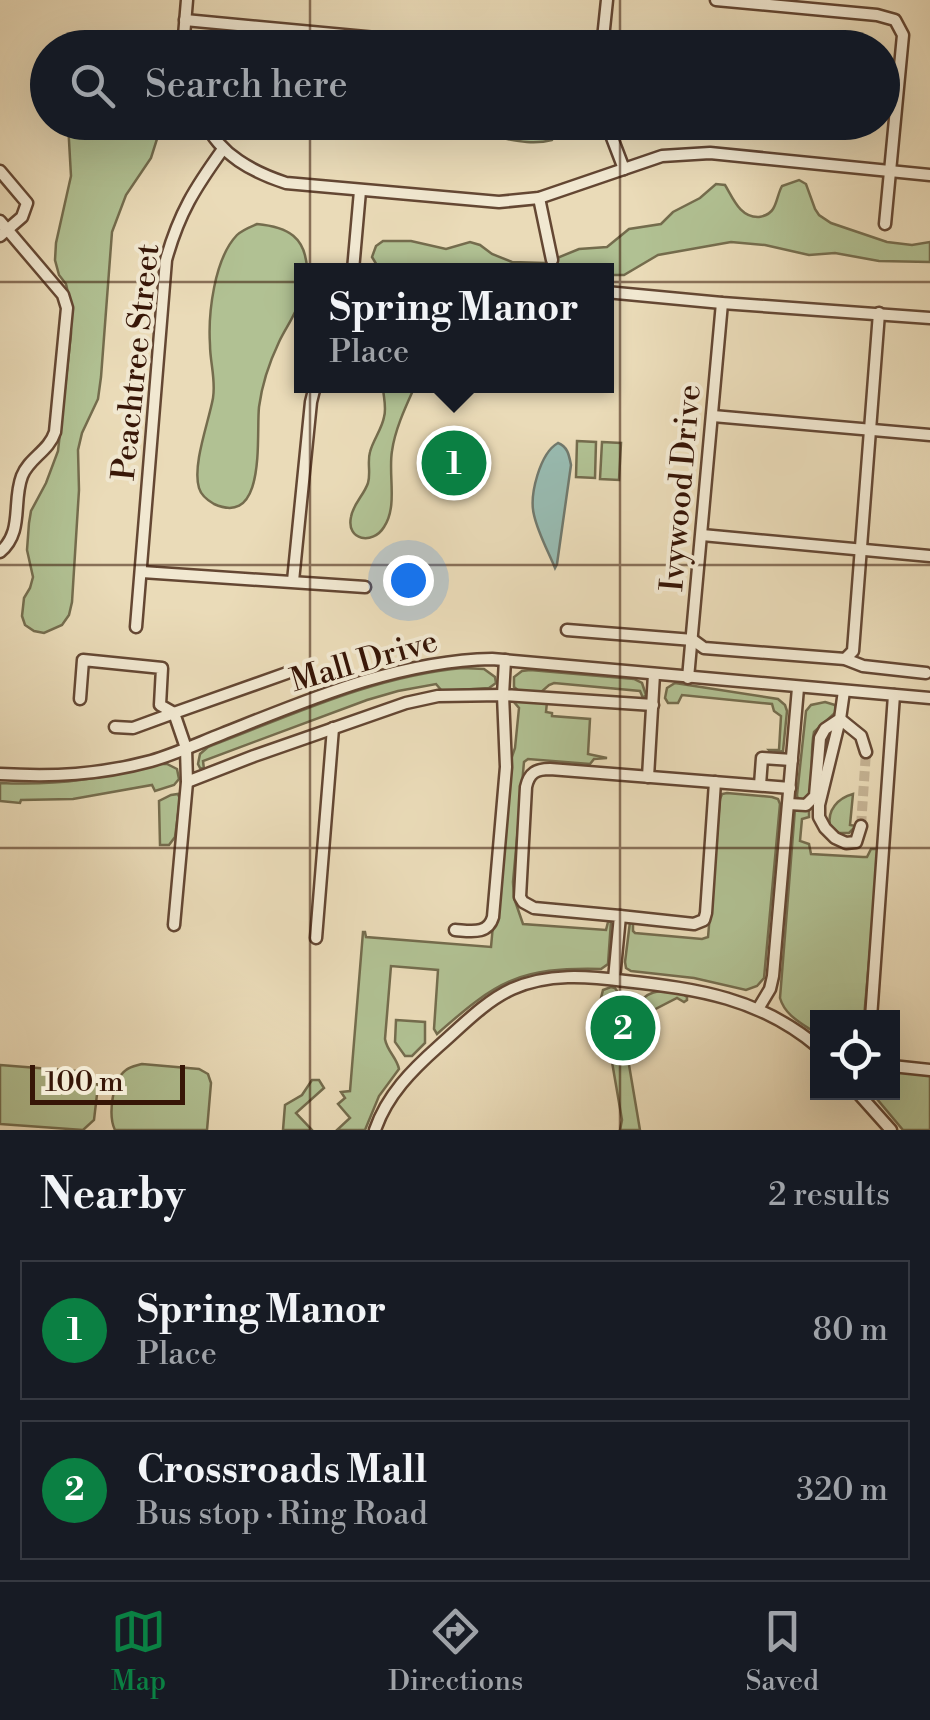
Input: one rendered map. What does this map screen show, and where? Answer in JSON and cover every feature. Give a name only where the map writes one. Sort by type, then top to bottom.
[{"type":"street","points":[[184,30],[186,0]]},
{"type":"street","points":[[604,30],[606,0]]},
{"type":"street","points":[[716,0],[895,20],[903,35],[900,66]]},
{"type":"street","points":[[185,20],[291,30]]},
{"type":"street","points":[[216,140],[262,175],[286,183],[498,202],[539,198],[662,156],[710,153],[930,175]]},
{"type":"street","points":[[613,140],[624,168]]},
{"type":"street","points":[[885,224],[893,140]]},
{"type":"street","name":"Peachtree Street","points":[[136,627],[166,260],[185,205],[223,149]]},
{"type":"street","points":[[0,171],[27,203],[22,217],[3,229],[63,295],[66,308],[55,432],[52,442],[21,478],[17,522],[12,538],[0,552]]},
{"type":"street","points":[[354,263],[360,192]]},
{"type":"street","points":[[539,198],[552,260]]},
{"type":"street","points":[[614,293],[930,318]]},
{"type":"street","name":"Ivywood Drive","points":[[688,678],[722,303]]},
{"type":"street","points":[[845,659],[852,651],[878,313]]},
{"type":"street","points":[[293,581],[313,393]]},
{"type":"street","points":[[713,416],[930,435]]},
{"type":"street","points":[[702,535],[930,556]]},
{"type":"street","points":[[142,572],[365,587]]},
{"type":"street","points":[[567,630],[693,640],[704,648],[845,659],[863,666],[926,673]]},
{"type":"street","points":[[80,698],[83,660],[162,668],[160,705],[174,713],[186,748],[188,782],[174,925]]},
{"type":"street","points":[[455,930],[484,929],[493,916],[506,768],[504,660]]},
{"type":"street","name":"Mall Drive","points":[[0,774],[51,777],[107,771],[154,760],[317,696],[446,661],[504,660],[930,698]]},
{"type":"street","points":[[115,727],[132,728],[287,673]]},
{"type":"street","points":[[648,776],[654,674]]},
{"type":"street","points":[[758,1010],[773,976],[798,688]]},
{"type":"street","points":[[844,691],[819,817],[830,834],[846,844],[856,842],[860,826]]},
{"type":"street","points":[[188,782],[424,698],[503,695],[652,705]]},
{"type":"street","points":[[873,1010],[894,695]]},
{"type":"street","points":[[840,719],[861,736],[866,752]]},
{"type":"street","points":[[788,804],[806,805],[813,800],[820,738],[840,719]]},
{"type":"street","points":[[316,938],[333,728]]},
{"type":"street","points":[[760,785],[762,758],[792,760]]},
{"type":"street","points":[[716,782],[704,920],[694,924],[534,908],[523,902],[519,892],[526,787],[531,774],[543,769],[648,776],[790,788]]},
{"type":"street","points":[[614,979],[620,916]]},
{"type":"street","points":[[374,1130],[387,1104],[416,1066],[478,1011],[527,984],[560,977],[614,979],[700,990],[758,1010],[810,1042]]},
{"type":"street","points":[[900,1067],[930,1070]]},
{"type":"street","points":[[865,1100],[890,1130]]},
{"type":"green space","points":[[69,140],[157,140],[151,158],[126,195],[112,232],[98,399],[78,450],[72,602],[62,625],[44,633],[25,625],[22,616],[33,577],[27,550],[31,511],[58,451],[71,334],[69,297],[55,260],[71,176]]},
{"type":"green space","points":[[799,180],[806,184],[815,209],[831,223],[887,242],[930,242],[930,262],[879,261],[835,253],[809,255],[731,242],[658,255],[624,275],[614,275],[614,263],[545,263],[579,249],[607,247],[629,229],[661,224],[716,184],[725,185],[747,214],[763,216],[773,209],[782,186]]},
{"type":"green space","points":[[257,224],[286,231],[299,242],[306,263],[294,263],[294,314],[264,382],[251,491],[243,503],[231,508],[207,499],[197,478],[214,391],[210,318],[214,287],[229,245]]},
{"type":"green space","points":[[383,241],[411,241],[446,249],[470,242],[512,262],[545,263],[376,263],[372,257]]},
{"type":"green space","points":[[384,393],[412,393],[393,443],[388,519],[379,533],[362,538],[352,531],[351,517],[368,483],[370,452],[385,413]]},
{"type":"green space","points":[[577,441],[596,442],[595,478],[576,477]]},
{"type":"green space","points":[[602,442],[621,443],[619,480],[600,479]]},
{"type":"green space","points":[[463,668],[484,669],[495,677],[496,683],[489,688],[442,691],[436,684],[398,691],[203,761],[204,769],[198,764],[200,754],[208,747],[333,699],[397,679]]},
{"type":"green space","points":[[530,670],[634,679],[642,683],[646,695],[643,698],[640,691],[554,683],[540,693],[520,692],[514,687],[514,677]]},
{"type":"green space","points":[[675,683],[778,699],[787,711],[783,751],[769,750],[779,750],[781,716],[772,704],[682,695],[678,703],[668,703],[667,688]]},
{"type":"green space","points":[[544,700],[546,712],[552,716],[590,719],[588,754],[607,758],[594,759],[590,764],[528,759],[524,762],[514,898],[523,924],[606,930],[611,921],[608,964],[601,969],[549,971],[511,981],[476,1001],[437,1034],[434,1029],[438,970],[391,966],[385,1039],[399,1069],[379,1096],[365,1130],[337,1130],[350,1118],[338,1104],[345,1098],[341,1092],[350,1091],[363,932],[366,937],[491,947],[507,771],[515,748],[519,708],[514,702]]},
{"type":"green space","points":[[811,705],[835,705],[836,712],[814,732],[809,801],[798,800],[806,711]]},
{"type":"green space","points":[[161,764],[177,769],[179,779],[174,785],[155,791],[152,785],[73,799],[0,801],[0,783],[82,780]]},
{"type":"green space","points":[[727,793],[772,797],[780,804],[764,978],[746,990],[694,978],[631,971],[625,962],[630,922],[635,933],[708,937],[720,799]]},
{"type":"green space","points":[[178,794],[175,837],[169,845],[160,845],[159,801]]},
{"type":"green space","points":[[853,794],[850,825],[856,826],[849,833],[839,833],[830,826],[830,815],[838,802]]},
{"type":"green space","points":[[795,809],[809,811],[809,817],[802,819],[800,841],[809,844],[811,854],[867,857],[871,849],[879,852],[865,1010],[810,1010],[810,1029],[790,1015],[780,998]]},
{"type":"green space","points":[[611,987],[619,994],[624,1031],[620,1032],[640,1130],[620,1130],[622,1120],[601,998],[603,990]]},
{"type":"green space","points":[[660,991],[683,994],[687,1000],[677,998],[642,1016],[646,1024],[643,1027],[638,1018],[640,1002]]},
{"type":"green space","points":[[396,1020],[425,1022],[425,1043],[412,1056],[405,1056],[395,1042]]},
{"type":"green space","points":[[142,1064],[199,1069],[208,1074],[211,1083],[207,1130],[115,1130],[112,1108],[117,1082],[128,1069]]},
{"type":"green space","points":[[0,1065],[92,1075],[98,1086],[94,1120],[83,1130],[0,1124]]},
{"type":"green space","points":[[900,1072],[930,1074],[930,1130],[903,1130],[878,1100],[900,1100]]},
{"type":"green space","points":[[312,1080],[319,1080],[324,1088],[296,1113],[312,1130],[283,1130],[285,1105],[302,1095]]},
{"type":"water","points":[[558,443],[566,449],[571,465],[555,568],[533,507],[541,465]]},
{"type":"tunnel","points":[[861,826],[866,752]]},
{"type":"place","name":"Spring Manor","points":[[454,463]]},
{"type":"place","name":"Crossroads Mall","points":[[623,1028]]}]
